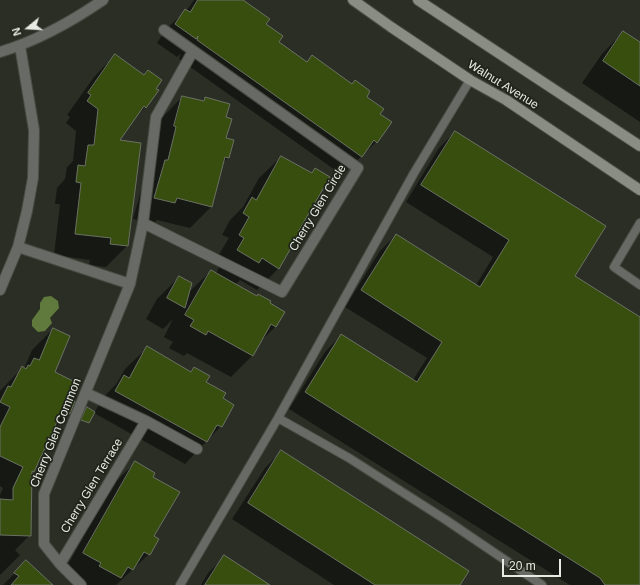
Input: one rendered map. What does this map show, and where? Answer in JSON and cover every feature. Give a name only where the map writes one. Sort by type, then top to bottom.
[{"type":"main road","name":"Walnut Avenue","points":[[353,0],[470,80],[506,100],[640,190]]},
{"type":"main road","name":"Walnut Avenue","points":[[418,0],[640,146]]},
{"type":"street","points":[[0,52],[20,46],[40,37],[85,13],[102,0]]},
{"type":"street","name":"Cherry Glen Circle","points":[[143,223],[282,292],[358,168],[164,30]]},
{"type":"street","points":[[0,290],[18,247],[33,178],[34,130],[20,46]]},
{"type":"street","name":"Cherry Glen Common","points":[[81,585],[60,564],[44,544],[44,494],[130,284],[143,223],[156,117],[193,51]]},
{"type":"street","points":[[18,247],[130,284]]},
{"type":"street","points":[[86,393],[146,421],[197,449]]},
{"type":"street","name":"Cherry Glen Terrace","points":[[60,564],[146,421]]},
{"type":"lane","points":[[180,585],[278,418],[414,174],[470,80]]},
{"type":"lane","points":[[640,223],[614,267],[640,286]]},
{"type":"lane","points":[[278,418],[349,458],[446,520],[542,585]]},
{"type":"shaded area","points":[[51,296],[58,301],[59,308],[50,318],[52,323],[45,331],[38,332],[32,326],[32,320],[40,309],[40,303],[44,297]]},
{"type":"building","points":[[198,0],[243,0],[270,19],[266,24],[283,36],[279,42],[307,62],[312,55],[352,84],[355,80],[370,91],[367,97],[384,109],[380,114],[392,122],[377,143],[374,140],[362,157],[197,40],[198,36],[196,39],[175,24],[185,9],[190,12]]},
{"type":"building","points":[[623,31],[640,42],[640,86],[603,61]]},
{"type":"building","points":[[115,54],[144,75],[148,70],[162,80],[156,89],[159,90],[146,108],[144,106],[120,140],[141,143],[128,246],[110,244],[111,238],[75,234],[81,183],[76,182],[78,165],[85,166],[88,145],[94,145],[98,109],[87,101],[91,95],[88,93]]},
{"type":"building","points":[[182,96],[204,101],[205,97],[230,104],[226,117],[232,119],[226,138],[234,140],[229,158],[225,157],[212,207],[177,198],[175,203],[154,198],[165,160],[168,160],[176,127],[174,126]]},
{"type":"building","points":[[455,131],[606,226],[575,276],[640,317],[640,585],[605,585],[600,578],[305,392],[341,334],[417,382],[442,342],[361,290],[396,234],[480,287],[509,240],[421,185]]},
{"type":"building","points":[[281,156],[312,173],[315,168],[330,177],[298,232],[300,232],[279,269],[262,258],[259,263],[237,250],[244,238],[239,235],[249,217],[243,213],[252,197],[256,200]]},
{"type":"building","points":[[211,270],[257,296],[258,294],[271,301],[270,303],[285,312],[276,327],[271,324],[253,356],[208,331],[206,335],[190,326],[194,320],[185,315]]},
{"type":"building","points":[[179,276],[192,283],[185,308],[167,298]]},
{"type":"building","points":[[53,328],[70,336],[55,372],[75,382],[67,397],[75,401],[70,414],[62,411],[34,472],[32,471],[31,536],[0,535],[0,499],[13,500],[13,488],[23,467],[0,456],[0,427],[10,407],[0,402],[8,386],[11,387],[22,366],[26,369],[28,365],[30,366],[34,358],[39,360]]},
{"type":"building","points":[[147,346],[191,372],[194,367],[210,376],[206,382],[226,393],[223,398],[234,405],[222,427],[217,425],[207,442],[115,391],[124,375],[129,378]]},
{"type":"building","points":[[87,407],[95,412],[89,423],[81,420]]},
{"type":"building","points":[[281,450],[469,571],[460,585],[375,585],[248,503]]},
{"type":"building","points":[[135,461],[155,473],[153,477],[180,492],[154,536],[159,539],[150,555],[144,552],[133,570],[128,567],[121,578],[99,566],[101,563],[83,553]]},
{"type":"building","points":[[224,555],[270,585],[205,585]]},
{"type":"building","points":[[26,560],[53,585],[11,585],[19,576],[14,573]]}]
